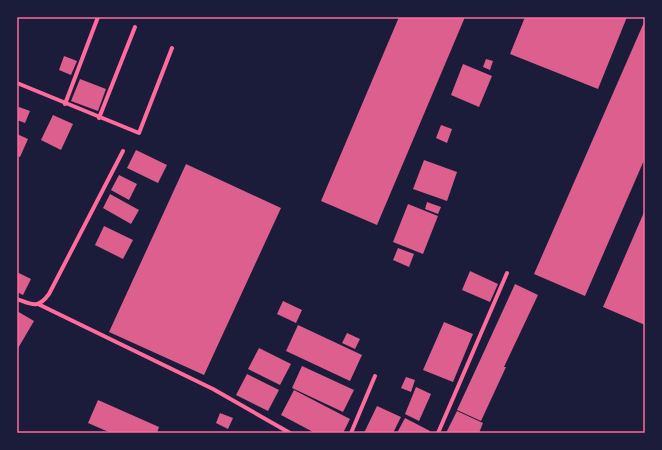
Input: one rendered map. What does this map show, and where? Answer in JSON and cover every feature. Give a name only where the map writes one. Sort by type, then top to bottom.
[{"type":"street","points":[[65,104],[98,17]]},
{"type":"street","points":[[99,118],[135,27]]},
{"type":"street","points":[[17,83],[99,118],[139,133],[172,48]]},
{"type":"street","points":[[17,298],[32,305],[43,301],[49,294],[123,151]]},
{"type":"street","points":[[438,433],[507,273]]},
{"type":"street","points":[[38,304],[213,389],[290,433]]},
{"type":"street","points":[[351,433],[375,376]]},
{"type":"building","points":[[399,17],[465,17],[377,225],[321,201]]},
{"type":"building","points":[[525,17],[627,17],[598,89],[510,54]]},
{"type":"building","points":[[645,20],[645,158],[585,296],[534,274]]},
{"type":"building","points":[[64,56],[77,61],[71,75],[59,70]]},
{"type":"building","points":[[486,59],[493,61],[490,70],[483,67]]},
{"type":"building","points":[[463,64],[492,76],[479,107],[451,95]]},
{"type":"building","points":[[80,79],[106,89],[98,111],[71,101]]},
{"type":"building","points":[[19,107],[30,111],[25,123],[17,120],[17,111]]},
{"type":"building","points":[[53,115],[73,124],[61,150],[41,140]]},
{"type":"building","points":[[441,125],[452,129],[447,143],[436,138]]},
{"type":"building","points":[[17,134],[28,139],[20,157],[17,156]]},
{"type":"building","points":[[136,150],[167,165],[158,183],[127,168]]},
{"type":"building","points":[[424,160],[457,172],[447,201],[413,189]]},
{"type":"building","points":[[186,164],[281,208],[204,375],[109,332]]},
{"type":"building","points":[[119,175],[137,184],[129,200],[111,190]]},
{"type":"building","points":[[110,194],[139,210],[131,224],[103,208]]},
{"type":"building","points":[[427,202],[441,207],[438,214],[425,209]]},
{"type":"building","points":[[408,204],[438,216],[423,254],[393,242]]},
{"type":"building","points":[[645,210],[645,325],[603,307]]},
{"type":"building","points":[[104,226],[133,240],[123,259],[95,245]]},
{"type":"building","points":[[398,248],[414,254],[409,267],[393,260]]},
{"type":"building","points":[[470,271],[498,284],[490,302],[462,290]]},
{"type":"building","points":[[17,272],[31,279],[23,295],[17,292]]},
{"type":"building","points":[[515,284],[538,295],[504,367],[506,367],[481,421],[457,410]]},
{"type":"building","points":[[283,301],[302,310],[296,323],[277,314]]},
{"type":"building","points":[[17,311],[34,321],[17,350]]},
{"type":"building","points":[[444,322],[473,334],[453,382],[423,370]]},
{"type":"building","points":[[298,325],[362,355],[350,381],[286,351]]},
{"type":"building","points":[[347,333],[360,339],[355,349],[342,343]]},
{"type":"building","points":[[259,348],[291,364],[280,385],[248,369]]},
{"type":"building","points":[[302,366],[354,390],[343,412],[292,388]]},
{"type":"building","points":[[247,374],[279,390],[268,411],[236,395]]},
{"type":"building","points":[[406,377],[415,380],[411,392],[401,388]]},
{"type":"building","points":[[416,387],[431,394],[419,421],[405,414]]},
{"type":"building","points":[[294,390],[350,419],[343,433],[315,433],[281,415]]},
{"type":"building","points":[[98,400],[159,427],[157,433],[111,433],[88,423]]},
{"type":"building","points":[[377,406],[401,417],[393,433],[364,433]]},
{"type":"building","points":[[457,411],[483,423],[479,433],[446,433]]},
{"type":"building","points":[[220,413],[233,418],[228,429],[216,423]]},
{"type":"building","points":[[405,418],[430,431],[429,433],[397,433]]}]
